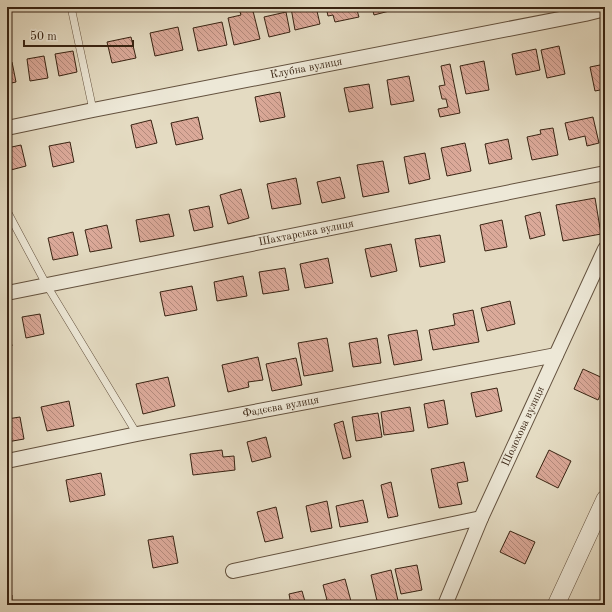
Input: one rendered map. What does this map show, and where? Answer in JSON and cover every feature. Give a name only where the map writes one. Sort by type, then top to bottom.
[{"type":"street","name":"Клубна вулиця","points":[[7,128],[584,10],[605,9]]},
{"type":"street","name":"Шахтарська вулиця","points":[[7,293],[605,173]]},
{"type":"street","name":"Шолохова вулиця","points":[[446,605],[481,518],[605,249]]},
{"type":"street","name":"Фадєєва вулиця","points":[[7,461],[137,434],[556,355]]},
{"type":"street","points":[[556,605],[605,498]]},
{"type":"street","points":[[232,571],[481,518]]},
{"type":"lane","points":[[71,7],[93,110]]},
{"type":"lane","points":[[7,211],[46,284],[137,434]]},
{"type":"building","points":[[252,7],[260,39],[234,45],[228,18],[241,15],[239,9]]},
{"type":"building","points":[[316,7],[320,24],[295,30],[291,8]]},
{"type":"building","points":[[326,7],[356,7],[359,17],[335,22],[333,15],[328,16]]},
{"type":"building","points":[[372,7],[392,7],[393,10],[374,15]]},
{"type":"building","points":[[286,12],[290,32],[269,37],[264,17]]},
{"type":"building","points":[[222,22],[227,45],[198,51],[193,28]]},
{"type":"building","points":[[178,27],[183,50],[155,56],[150,33]]},
{"type":"building","points":[[131,37],[136,58],[112,63],[107,42]]},
{"type":"building","points":[[559,46],[565,74],[547,78],[541,50]]},
{"type":"building","points":[[536,49],[540,70],[516,75],[512,54]]},
{"type":"building","points":[[73,51],[77,72],[59,76],[55,54]]},
{"type":"building","points":[[44,56],[48,78],[30,81],[27,59]]},
{"type":"building","points":[[484,61],[489,90],[466,94],[460,66]]},
{"type":"building","points":[[12,62],[16,82],[7,84],[7,63]]},
{"type":"building","points":[[450,64],[460,113],[440,117],[438,109],[448,107],[446,99],[442,99],[439,86],[445,85],[441,66]]},
{"type":"building","points":[[605,64],[605,89],[595,91],[590,67]]},
{"type":"building","points":[[409,76],[414,101],[391,105],[387,80]]},
{"type":"building","points":[[369,84],[373,108],[349,112],[344,88]]},
{"type":"building","points":[[280,92],[285,117],[260,122],[255,97]]},
{"type":"building","points":[[198,117],[203,139],[176,145],[171,123]]},
{"type":"building","points":[[593,117],[599,143],[587,146],[585,136],[569,140],[565,123]]},
{"type":"building","points":[[151,120],[157,143],[136,148],[131,125]]},
{"type":"building","points":[[553,128],[558,155],[532,160],[527,137],[541,134],[540,130]]},
{"type":"building","points":[[508,139],[512,159],[489,164],[485,144]]},
{"type":"building","points":[[70,142],[74,162],[53,167],[49,146]]},
{"type":"building","points":[[465,143],[471,171],[447,176],[441,148]]},
{"type":"building","points":[[21,145],[26,166],[7,171],[7,148]]},
{"type":"building","points":[[425,153],[430,179],[409,184],[404,157]]},
{"type":"building","points":[[383,161],[389,192],[363,197],[357,165]]},
{"type":"building","points":[[340,177],[345,198],[322,203],[317,182]]},
{"type":"building","points":[[296,178],[301,204],[272,209],[267,184]]},
{"type":"building","points":[[241,189],[249,218],[228,224],[220,195]]},
{"type":"building","points":[[595,198],[601,234],[563,241],[556,205]]},
{"type":"building","points":[[209,206],[213,227],[194,231],[189,210]]},
{"type":"building","points":[[540,212],[545,235],[530,239],[525,216]]},
{"type":"building","points":[[169,214],[174,236],[140,242],[136,220]]},
{"type":"building","points":[[502,220],[507,247],[485,251],[480,225]]},
{"type":"building","points":[[107,225],[112,248],[90,252],[85,230]]},
{"type":"building","points":[[73,232],[78,255],[53,260],[48,238]]},
{"type":"building","points":[[440,235],[445,262],[420,267],[415,239]]},
{"type":"building","points":[[391,244],[397,271],[371,277],[365,249]]},
{"type":"building","points":[[328,258],[333,283],[305,288],[300,264]]},
{"type":"building","points":[[285,268],[289,290],[263,294],[259,272]]},
{"type":"building","points":[[243,276],[247,296],[217,301],[214,282]]},
{"type":"building","points":[[192,286],[197,310],[165,316],[160,292]]},
{"type":"building","points":[[510,301],[515,324],[487,331],[481,308]]},
{"type":"building","points":[[473,310],[479,342],[433,350],[429,330],[455,325],[453,314]]},
{"type":"building","points":[[40,314],[44,334],[26,338],[22,317]]},
{"type":"building","points":[[417,330],[422,360],[394,365],[388,335]]},
{"type":"building","points":[[7,331],[9,331],[12,346],[7,347]]},
{"type":"building","points":[[327,338],[333,371],[304,376],[298,343]]},
{"type":"building","points":[[377,338],[381,363],[353,367],[349,343]]},
{"type":"building","points":[[258,357],[263,380],[248,382],[249,387],[228,392],[222,365]]},
{"type":"building","points":[[296,358],[302,385],[272,391],[266,364]]},
{"type":"building","points":[[583,369],[605,379],[605,385],[598,400],[574,389]]},
{"type":"building","points":[[168,377],[175,406],[143,414],[136,384]]},
{"type":"building","points":[[497,388],[502,411],[476,417],[471,393]]},
{"type":"building","points":[[444,400],[448,424],[428,428],[424,404]]},
{"type":"building","points":[[69,401],[74,426],[47,431],[41,407]]},
{"type":"building","points":[[410,407],[414,431],[384,435],[381,412]]},
{"type":"building","points":[[378,413],[382,437],[356,441],[352,417]]},
{"type":"building","points":[[20,417],[24,439],[7,442],[7,419]]},
{"type":"building","points":[[343,421],[351,457],[343,459],[334,424]]},
{"type":"building","points":[[266,437],[271,457],[252,462],[247,442]]},
{"type":"building","points":[[222,450],[223,457],[234,456],[235,470],[193,475],[190,454]]},
{"type":"building","points":[[549,450],[571,461],[558,488],[536,477]]},
{"type":"building","points":[[464,462],[468,481],[457,483],[462,504],[439,508],[431,469]]},
{"type":"building","points":[[101,473],[105,495],[70,502],[66,480]]},
{"type":"building","points":[[391,482],[398,516],[388,518],[381,485]]},
{"type":"building","points":[[363,500],[368,522],[340,527],[336,506]]},
{"type":"building","points":[[327,501],[332,528],[311,532],[306,506]]},
{"type":"building","points":[[276,507],[283,538],[265,542],[257,512]]},
{"type":"building","points":[[510,531],[535,542],[525,564],[500,552]]},
{"type":"building","points":[[173,536],[178,563],[153,568],[148,540]]},
{"type":"building","points":[[417,565],[422,590],[401,594],[395,569]]},
{"type":"building","points":[[391,570],[399,605],[378,605],[371,575]]},
{"type":"building","points":[[345,579],[352,605],[307,605],[327,600],[323,585]]},
{"type":"building","points":[[302,591],[306,605],[291,605],[289,594]]},
{"type":"building","points":[[7,595],[12,595],[12,605],[7,605]]}]
